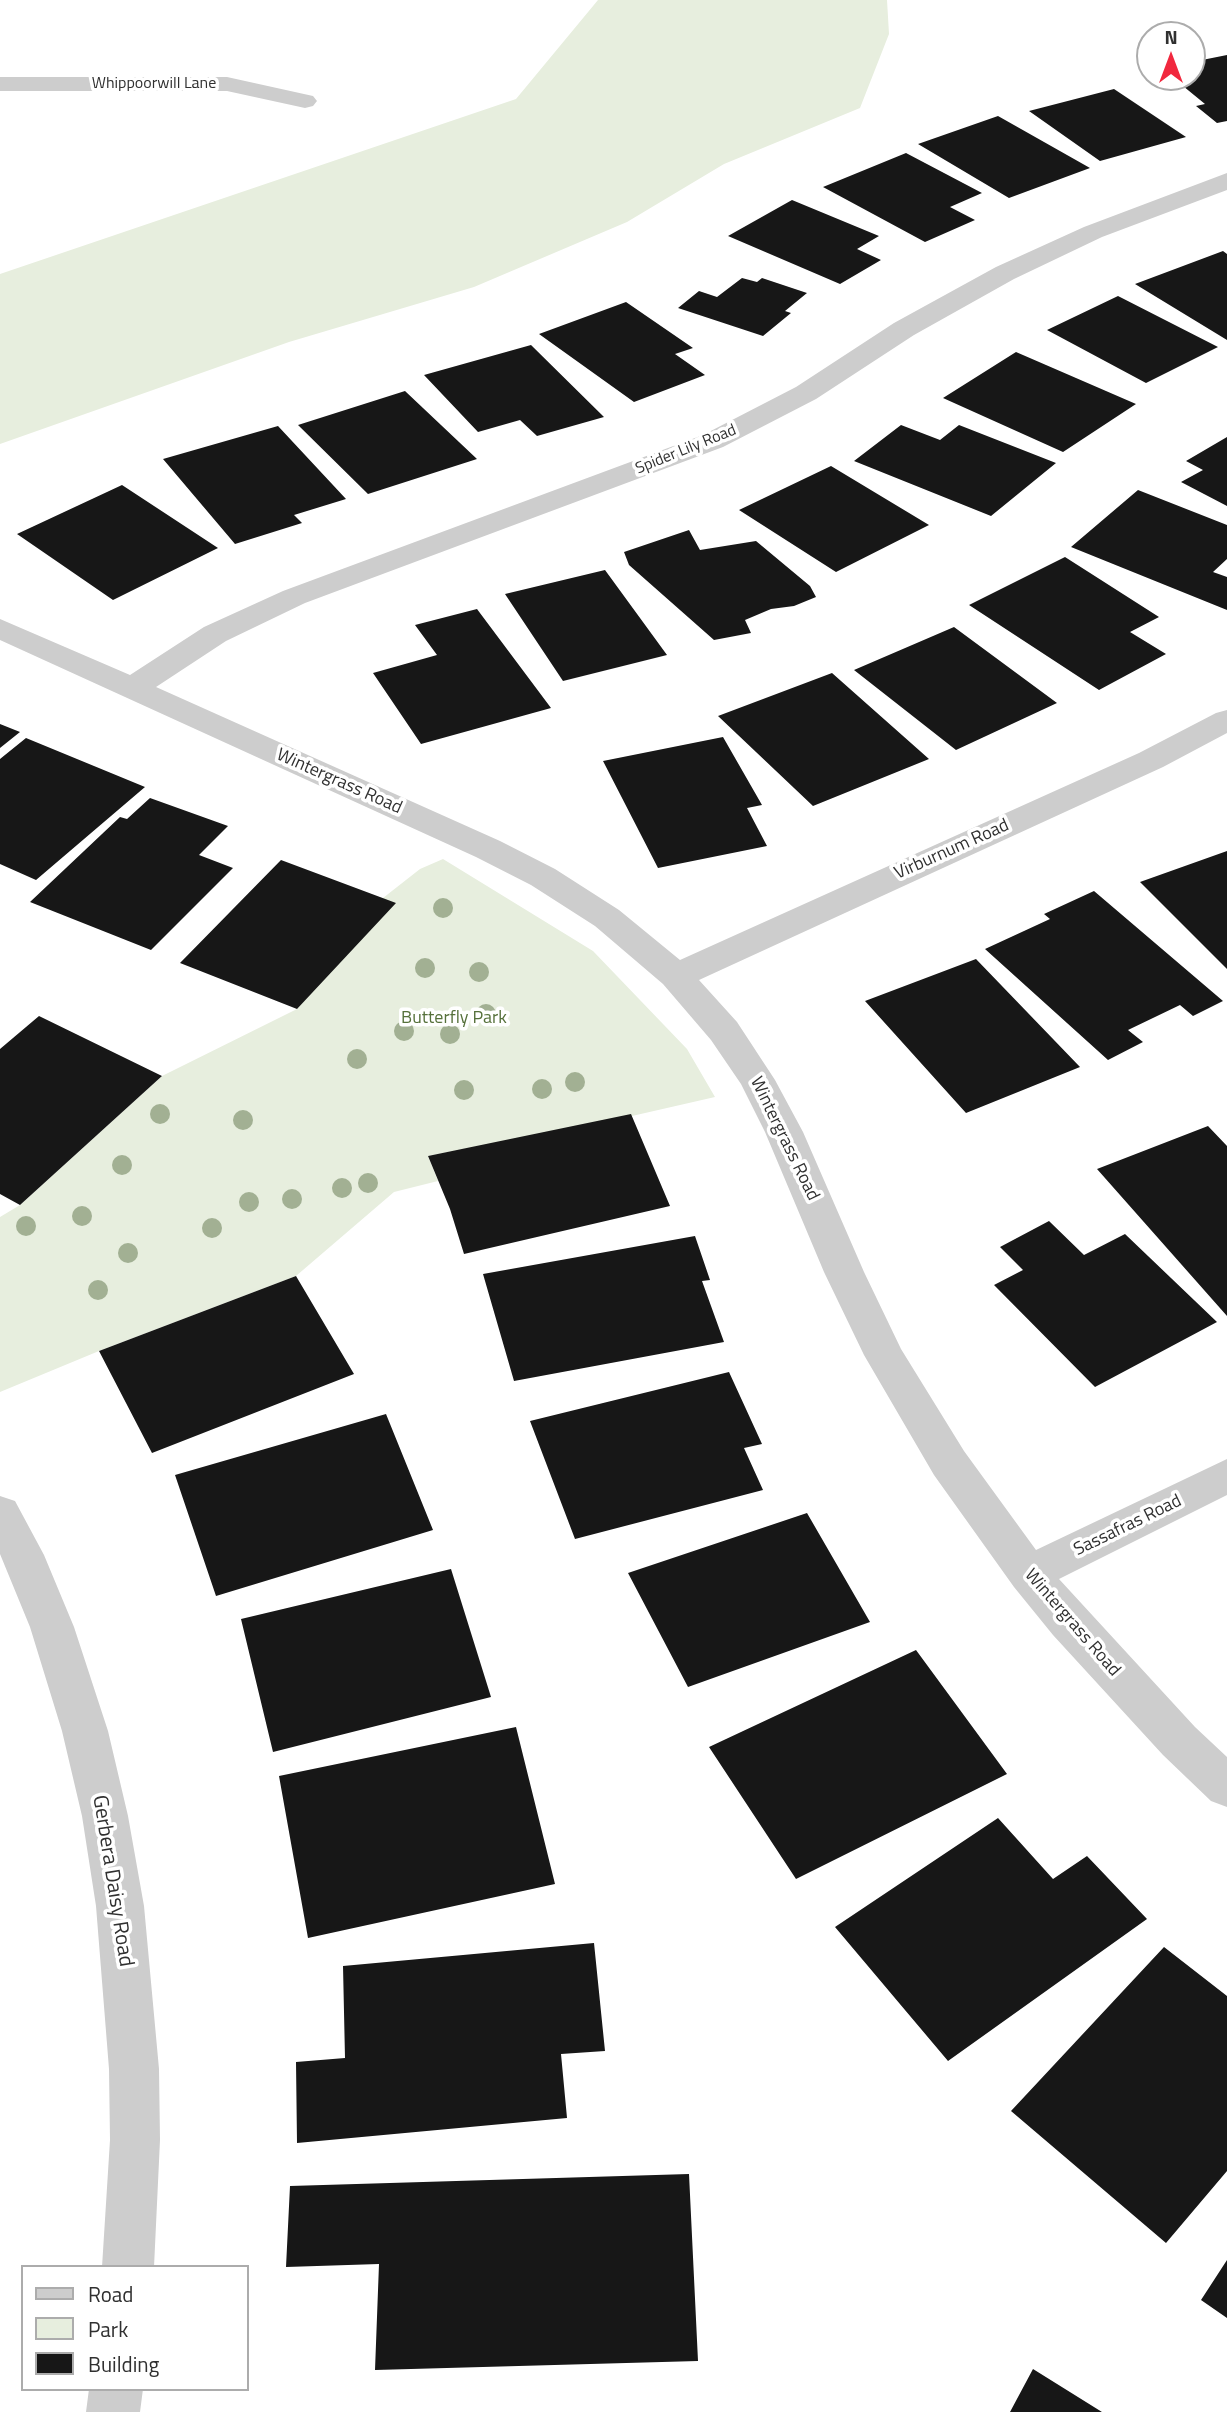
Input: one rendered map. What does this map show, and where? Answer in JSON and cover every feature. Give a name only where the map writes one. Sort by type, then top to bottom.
[{"type":"street","name":"Whippoorwill Lane","points":[[0,84],[227,83],[305,101]]},
{"type":"street","name":"Spider Lily Road","points":[[132,688],[215,634],[294,597],[713,441],[806,393],[904,329],[1005,273],[1093,232],[1227,181]]},
{"type":"street","name":"Wintergrass Road","points":[[0,628],[475,843],[543,877],[607,918],[676,976],[724,1031],[757,1080],[890,1366],[949,1463],[1029,1574],[1111,1669],[1227,1787]]},
{"type":"street","name":"Virburnum Road","points":[[676,976],[1160,756],[1227,720]]},
{"type":"street","name":"Sassafras Road","points":[[1029,1574],[1227,1476]]},
{"type":"street","name":"Gerbera Daisy Road","points":[[0,1513],[22,1555],[52,1627],[85,1731],[105,1816],[120,1906],[134,2070],[135,2140],[128,2265]]},
{"type":"street","points":[[113,2412],[116,2391]]},
{"type":"green space","points":[[598,0],[887,0],[889,34],[860,108],[724,164],[627,222],[474,287],[289,342],[0,444],[0,274],[516,99]]},
{"type":"green space","name":"Butterfly Park","points":[[443,859],[593,951],[687,1049],[715,1097],[428,1156],[438,1181],[394,1192],[296,1276],[0,1392],[0,1217],[20,1205],[162,1076],[297,1009],[383,898],[420,869]]},
{"type":"building","points":[[1227,55],[1227,121],[1217,123],[1196,106],[1205,104],[1189,91],[1206,91],[1206,59]]},
{"type":"building","points":[[1114,89],[1186,137],[1100,161],[1029,111]]},
{"type":"building","points":[[998,116],[1090,168],[1009,198],[918,144]]},
{"type":"building","points":[[906,153],[982,193],[950,207],[975,220],[925,242],[823,187]]},
{"type":"building","points":[[792,200],[879,236],[857,249],[881,260],[840,284],[728,236]]},
{"type":"building","points":[[1223,251],[1227,254],[1227,340],[1135,284]]},
{"type":"building","points":[[742,278],[757,282],[762,278],[807,293],[785,311],[791,313],[763,336],[678,308],[699,291],[717,297]]},
{"type":"building","points":[[1118,296],[1218,347],[1146,383],[1047,330]]},
{"type":"building","points":[[626,302],[693,348],[675,354],[705,375],[634,402],[539,334]]},
{"type":"building","points":[[531,345],[604,417],[537,436],[520,420],[478,432],[424,375]]},
{"type":"building","points":[[1016,352],[1136,404],[1063,452],[943,398]]},
{"type":"building","points":[[405,391],[477,459],[368,494],[298,425]]},
{"type":"building","points":[[901,425],[940,440],[959,425],[1056,463],[991,516],[854,461]]},
{"type":"building","points":[[278,426],[346,499],[294,515],[302,523],[235,544],[163,459]]},
{"type":"building","points":[[1227,437],[1227,506],[1181,482],[1203,470],[1186,461]]},
{"type":"building","points":[[831,466],[929,525],[836,572],[739,510]]},
{"type":"building","points":[[122,485],[218,548],[113,600],[17,534]]},
{"type":"building","points":[[1138,490],[1227,525],[1227,559],[1213,572],[1227,577],[1227,610],[1071,547]]},
{"type":"building","points":[[689,530],[700,550],[756,541],[810,586],[816,597],[794,606],[771,609],[745,620],[751,633],[714,640],[629,565],[624,552]]},
{"type":"building","points":[[1065,557],[1159,617],[1130,632],[1166,654],[1099,690],[969,605]]},
{"type":"building","points":[[605,570],[667,655],[563,681],[505,594]]},
{"type":"building","points":[[477,609],[551,708],[421,744],[373,673],[437,655],[415,625]]},
{"type":"building","points":[[954,627],[1057,703],[956,750],[854,670]]},
{"type":"building","points":[[832,673],[929,759],[813,806],[718,716]]},
{"type":"building","points":[[0,724],[20,732],[0,748]]},
{"type":"building","points":[[723,737],[762,805],[747,808],[767,846],[658,868],[603,761]]},
{"type":"building","points":[[26,738],[145,787],[36,880],[0,864],[0,759]]},
{"type":"building","points":[[150,798],[228,826],[199,855],[233,868],[151,950],[30,902],[120,817],[127,819]]},
{"type":"building","points":[[1227,851],[1227,969],[1140,882]]},
{"type":"building","points":[[281,860],[396,903],[297,1009],[180,963]]},
{"type":"building","points":[[1094,891],[1223,1001],[1193,1016],[1180,1005],[1128,1030],[1143,1042],[1108,1060],[985,949],[1050,919],[1044,914]]},
{"type":"building","points":[[976,959],[1080,1067],[966,1113],[865,1001]]},
{"type":"building","points":[[39,1016],[162,1076],[20,1205],[0,1194],[0,1049]]},
{"type":"building","points":[[631,1114],[670,1206],[464,1254],[450,1209],[428,1156]]},
{"type":"building","points":[[1208,1126],[1227,1146],[1227,1316],[1097,1169]]},
{"type":"building","points":[[1049,1221],[1084,1255],[1125,1234],[1217,1322],[1095,1387],[994,1285],[1023,1270],[1000,1247]]},
{"type":"building","points":[[695,1236],[710,1280],[702,1281],[724,1342],[514,1381],[483,1274]]},
{"type":"building","points":[[296,1276],[354,1374],[152,1453],[99,1351]]},
{"type":"building","points":[[729,1372],[762,1444],[744,1448],[763,1490],[575,1539],[530,1421]]},
{"type":"building","points":[[386,1414],[433,1530],[216,1596],[175,1475]]},
{"type":"building","points":[[807,1513],[870,1622],[688,1687],[628,1573]]},
{"type":"building","points":[[451,1569],[491,1697],[273,1752],[241,1619]]},
{"type":"building","points":[[916,1650],[1007,1774],[796,1879],[709,1747]]},
{"type":"building","points":[[516,1727],[555,1884],[308,1938],[279,1776]]},
{"type":"building","points":[[998,1818],[1053,1879],[1087,1856],[1147,1919],[948,2061],[835,1927]]},
{"type":"building","points":[[594,1943],[605,2051],[561,2054],[567,2118],[297,2143],[296,2062],[345,2058],[343,1966]]},
{"type":"building","points":[[1164,1947],[1227,1996],[1227,2171],[1166,2243],[1011,2111]]},
{"type":"building","points":[[689,2174],[698,2361],[375,2370],[379,2264],[286,2267],[290,2186]]},
{"type":"building","points":[[1227,2260],[1227,2318],[1201,2300]]},
{"type":"building","points":[[1033,2369],[1102,2412],[1010,2412]]}]
